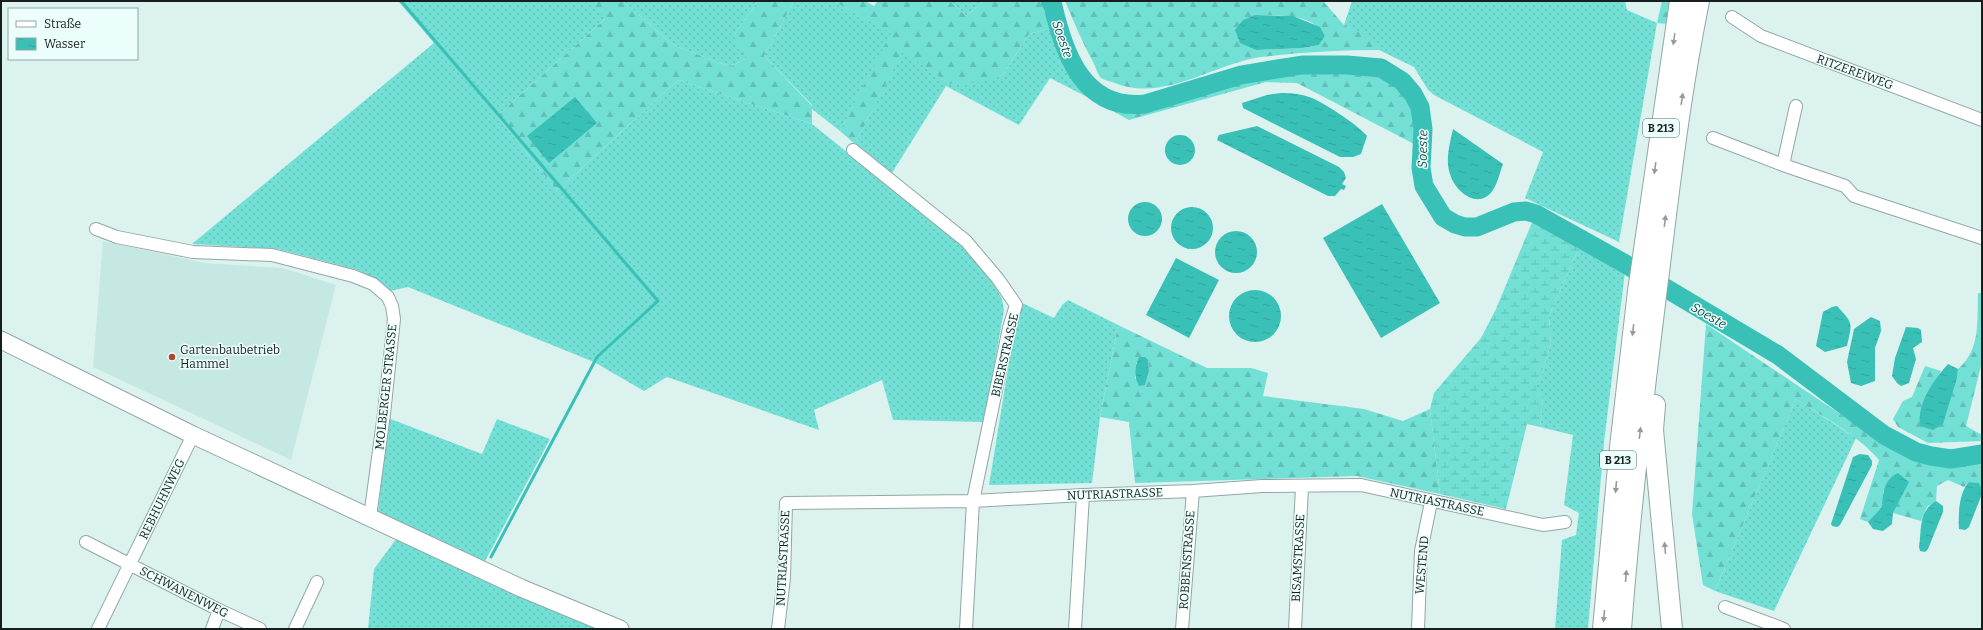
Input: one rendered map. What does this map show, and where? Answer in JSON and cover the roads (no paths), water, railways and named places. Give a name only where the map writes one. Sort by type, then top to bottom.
[{"type":"highway","name":"B 213","points":[[1621,629],[1637,454],[1647,293],[1680,1]]},
{"type":"highway","name":"B 213","points":[[1651,258],[1676,138],[1699,1]]},
{"type":"highway","name":"B 213","points":[[1603,629],[1619,456],[1647,293]]},
{"type":"highway","name":"B 213","points":[[1647,293],[1661,312],[1654,430],[1672,629]]},
{"type":"main road","points":[[1,340],[193,435],[521,588],[620,629]]},
{"type":"street","name":"RITZEREIWEG","points":[[1732,17],[1761,36],[1982,120]]},
{"type":"street","points":[[1783,165],[1796,106]]},
{"type":"street","points":[[1713,138],[1783,165],[1845,186],[1854,196],[1982,238]]},
{"type":"street","name":"BIBERSTRASSE","points":[[853,150],[966,241],[998,279],[1016,305],[1009,328],[973,501],[966,629]]},
{"type":"street","name":"MOLBERGER STRASSE","points":[[96,229],[117,237],[193,252],[272,256],[353,276],[373,284],[388,297],[392,306],[394,320],[383,422],[370,517]]},
{"type":"street","name":"REBHUHNWEG","points":[[98,629],[193,435]]},
{"type":"street","name":"NUTRIASTRASSE","points":[[778,629],[784,578],[786,503],[973,501],[1193,491],[1262,486],[1302,487],[1361,485],[1431,502],[1543,525],[1565,522]]},
{"type":"street","name":"BISAMSTRASSE","points":[[1295,629],[1302,487]]},
{"type":"street","name":"ROBBENSTRASSE","points":[[1182,629],[1193,491]]},
{"type":"street","points":[[1075,629],[1084,495]]},
{"type":"street","name":"WESTEND","points":[[1418,629],[1421,551],[1431,502]]},
{"type":"street","points":[[86,542],[130,564]]},
{"type":"street","name":"SCHWANENWEG","points":[[130,564],[219,610],[260,629]]},
{"type":"street","points":[[295,629],[317,582]]},
{"type":"street","points":[[1725,607],[1784,629]]},
{"type":"street","points":[[212,629],[219,610]]},
{"type":"water","points":[[1255,15],[1293,16],[1320,27],[1325,36],[1319,45],[1303,48],[1256,50],[1240,43],[1235,30],[1243,20]]},
{"type":"water","points":[[1281,93],[1297,94],[1312,98],[1341,115],[1363,131],[1367,136],[1361,154],[1353,157],[1340,157],[1243,108],[1242,103],[1267,95]]},
{"type":"water","points":[[575,97],[597,123],[549,163],[527,136]]},
{"type":"water","points":[[1257,126],[1339,167],[1344,172],[1346,178],[1342,184],[1346,186],[1344,190],[1341,189],[1335,196],[1328,196],[1217,140],[1219,135]]},
{"type":"water","points":[[1453,129],[1503,164],[1495,187],[1487,196],[1481,199],[1468,197],[1462,193],[1453,181],[1450,174],[1448,157]]},
{"type":"water","points":[[1180,135],[1191,139],[1195,150],[1191,161],[1180,165],[1169,161],[1165,150],[1169,139]]},
{"type":"water","points":[[1142,202],[1148,202],[1152,203],[1159,209],[1162,219],[1161,226],[1155,233],[1148,236],[1142,236],[1138,235],[1131,229],[1128,222],[1128,216],[1129,212],[1135,205]]},
{"type":"water","points":[[1382,204],[1440,303],[1381,338],[1323,238]]},
{"type":"water","points":[[1188,207],[1196,207],[1204,210],[1210,216],[1213,228],[1210,240],[1204,246],[1196,249],[1188,249],[1180,246],[1174,240],[1171,232],[1171,224],[1174,216],[1180,210]]},
{"type":"water","points":[[1232,231],[1240,231],[1248,234],[1254,240],[1257,252],[1254,264],[1248,270],[1240,273],[1232,273],[1224,270],[1218,264],[1215,256],[1215,248],[1218,240],[1224,234]]},
{"type":"water","points":[[1176,258],[1219,280],[1189,338],[1146,315]]},
{"type":"water","points":[[1250,290],[1260,290],[1269,294],[1277,302],[1281,311],[1281,321],[1277,330],[1269,338],[1260,342],[1250,342],[1241,338],[1233,330],[1229,321],[1229,311],[1233,302],[1241,294]]},
{"type":"water","points":[[1837,306],[1849,321],[1851,328],[1847,346],[1825,352],[1816,346],[1823,312]]},
{"type":"water","points":[[1871,317],[1880,321],[1881,331],[1875,348],[1875,381],[1861,386],[1851,383],[1847,362],[1854,329]]},
{"type":"water","points":[[1906,327],[1918,328],[1921,330],[1922,342],[1913,348],[1916,359],[1909,383],[1901,386],[1892,376],[1895,358]]},
{"type":"water","points":[[1139,357],[1145,357],[1148,360],[1149,371],[1145,385],[1139,386],[1135,372]]},
{"type":"water","points":[[1948,364],[1958,369],[1957,378],[1943,424],[1933,430],[1920,426],[1921,409],[1927,393]]},
{"type":"water","points":[[1860,454],[1868,455],[1872,461],[1872,465],[1840,525],[1837,527],[1832,526],[1831,524],[1853,457]]},
{"type":"water","points":[[1898,473],[1909,482],[1893,513],[1892,524],[1883,531],[1873,529],[1868,522],[1882,507],[1887,483]]},
{"type":"water","points":[[1969,482],[1979,483],[1982,489],[1982,494],[1969,527],[1965,530],[1959,529],[1959,511],[1963,492]]},
{"type":"water","points":[[1936,501],[1943,506],[1943,512],[1928,549],[1925,552],[1920,551],[1919,547],[1922,521],[1926,510]]},
{"type":"waterway","points":[[401,1],[658,301],[597,357],[491,557]]},
{"type":"waterway","name":"Soeste","points":[[1050,1],[1053,6],[1063,43],[1080,76],[1092,89],[1106,98],[1124,104],[1145,104],[1241,75],[1302,65],[1347,65],[1381,68],[1402,81],[1413,94],[1420,107],[1423,129],[1421,168],[1424,186],[1443,217],[1455,224],[1465,227],[1477,227],[1514,212],[1526,211],[1536,214],[1622,262],[1778,355],[1884,435],[1916,452],[1931,456],[1951,459],[1982,454]]},
{"type":"place","name":"Gartenbaubetrieb Hammel","points":[[172,357]]}]
